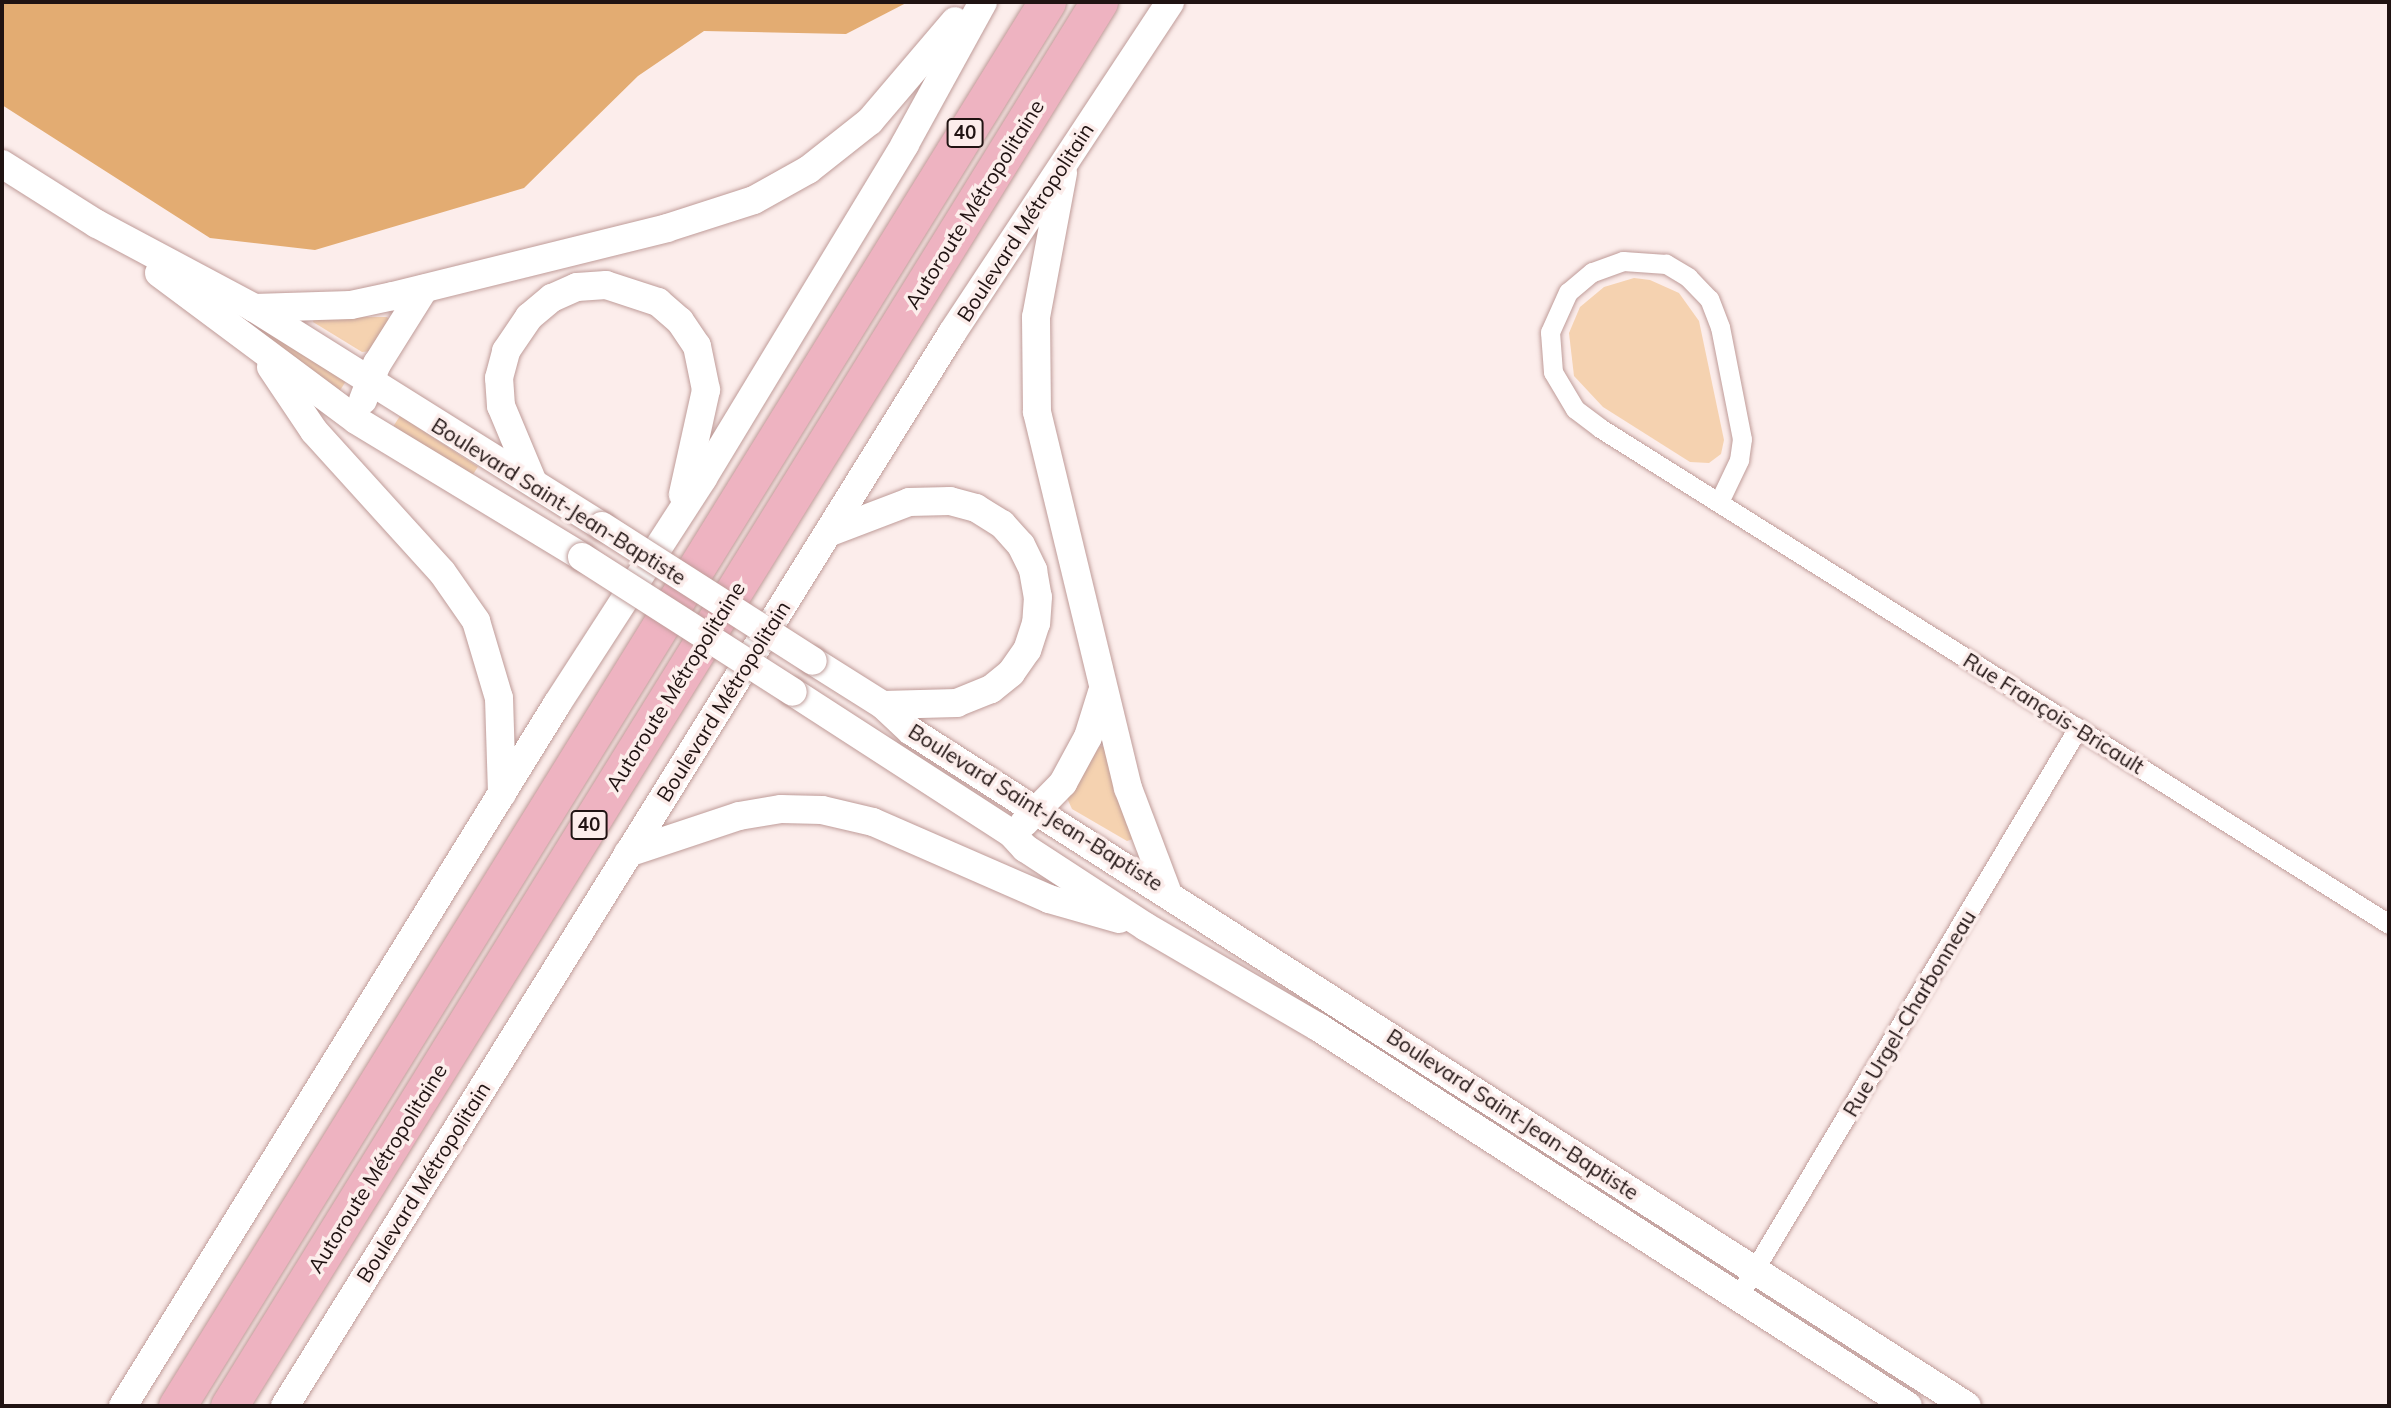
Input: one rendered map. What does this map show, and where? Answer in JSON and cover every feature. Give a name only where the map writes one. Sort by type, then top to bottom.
[{"type":"highway","name":"Autoroute Métropolitaine","points":[[177,1406],[1047,2]]},
{"type":"highway","name":"Autoroute Métropolitaine","points":[[229,1406],[1100,2]]},
{"type":"main road","points":[[254,308],[351,305],[424,289],[688,222],[769,192],[808,170],[870,121],[927,59],[968,2]]},
{"type":"main road","points":[[123,1406],[502,794],[677,520],[905,144],[983,2]]},
{"type":"main road","name":"Boulevard Métropolitain","points":[[285,1406],[828,533],[1065,161],[1170,2]]},
{"type":"main road","points":[[1065,161],[1038,304],[1035,389],[1041,436],[1102,692],[1133,803],[1167,891]]},
{"type":"main road","name":"Boulevard Saint-Jean-Baptiste","points":[[2,164],[97,224],[254,308],[532,480],[883,705],[911,731],[1167,891],[1967,1406]]},
{"type":"main road","name":"Boulevard Saint-Jean-Baptiste","points":[[97,224],[261,353],[356,420],[582,557],[1011,833],[1025,848],[1146,927],[1306,1020],[1908,1406]]},
{"type":"main road","points":[[532,480],[499,393],[502,364],[512,339],[529,317],[564,292],[592,285],[632,290],[658,302],[680,321],[697,346],[705,374],[704,410],[677,520]]},
{"type":"main road","points":[[356,420],[370,382],[424,289]]},
{"type":"main road","points":[[261,353],[314,432],[429,556],[476,621],[499,698],[502,794]]},
{"type":"main road","points":[[828,533],[909,502],[950,501],[976,508],[1002,524],[1021,545],[1033,570],[1036,623],[1027,650],[1011,673],[990,689],[957,703],[883,705]]},
{"type":"main road","points":[[1011,833],[1039,812],[1078,757],[1102,692]]},
{"type":"main road","points":[[628,853],[739,816],[781,809],[822,810],[923,842],[1049,899],[1146,927]]},
{"type":"street","name":"Rue François-Bricault","points":[[1719,502],[1735,470],[1742,439],[1720,327],[1709,299],[1688,277],[1666,264],[1623,261],[1591,272],[1568,292],[1553,319],[1549,360],[1562,392],[1575,410],[1600,428],[2389,924]]},
{"type":"street","name":"Rue Urgel-Charbonneau","points":[[1738,1297],[2078,728]]},
{"type":"shaded area","points":[[2,2],[908,2],[846,34],[704,31],[638,76],[524,188],[315,250],[210,238],[2,105]]},
{"type":"shaded area","points":[[1634,278],[1650,280],[1679,293],[1699,321],[1724,440],[1721,454],[1709,463],[1690,462],[1603,407],[1574,376],[1569,333],[1580,307],[1604,287]]},
{"type":"shaded area","points":[[314,317],[387,317],[391,322],[372,351],[362,352],[313,322]]},
{"type":"shaded area","points":[[261,327],[346,381],[339,392],[258,332]]},
{"type":"shaded area","points":[[400,416],[478,467],[471,477],[393,426]]},
{"type":"shaded area","points":[[1100,746],[1105,747],[1133,839],[1127,841],[1072,809],[1067,798]]}]
